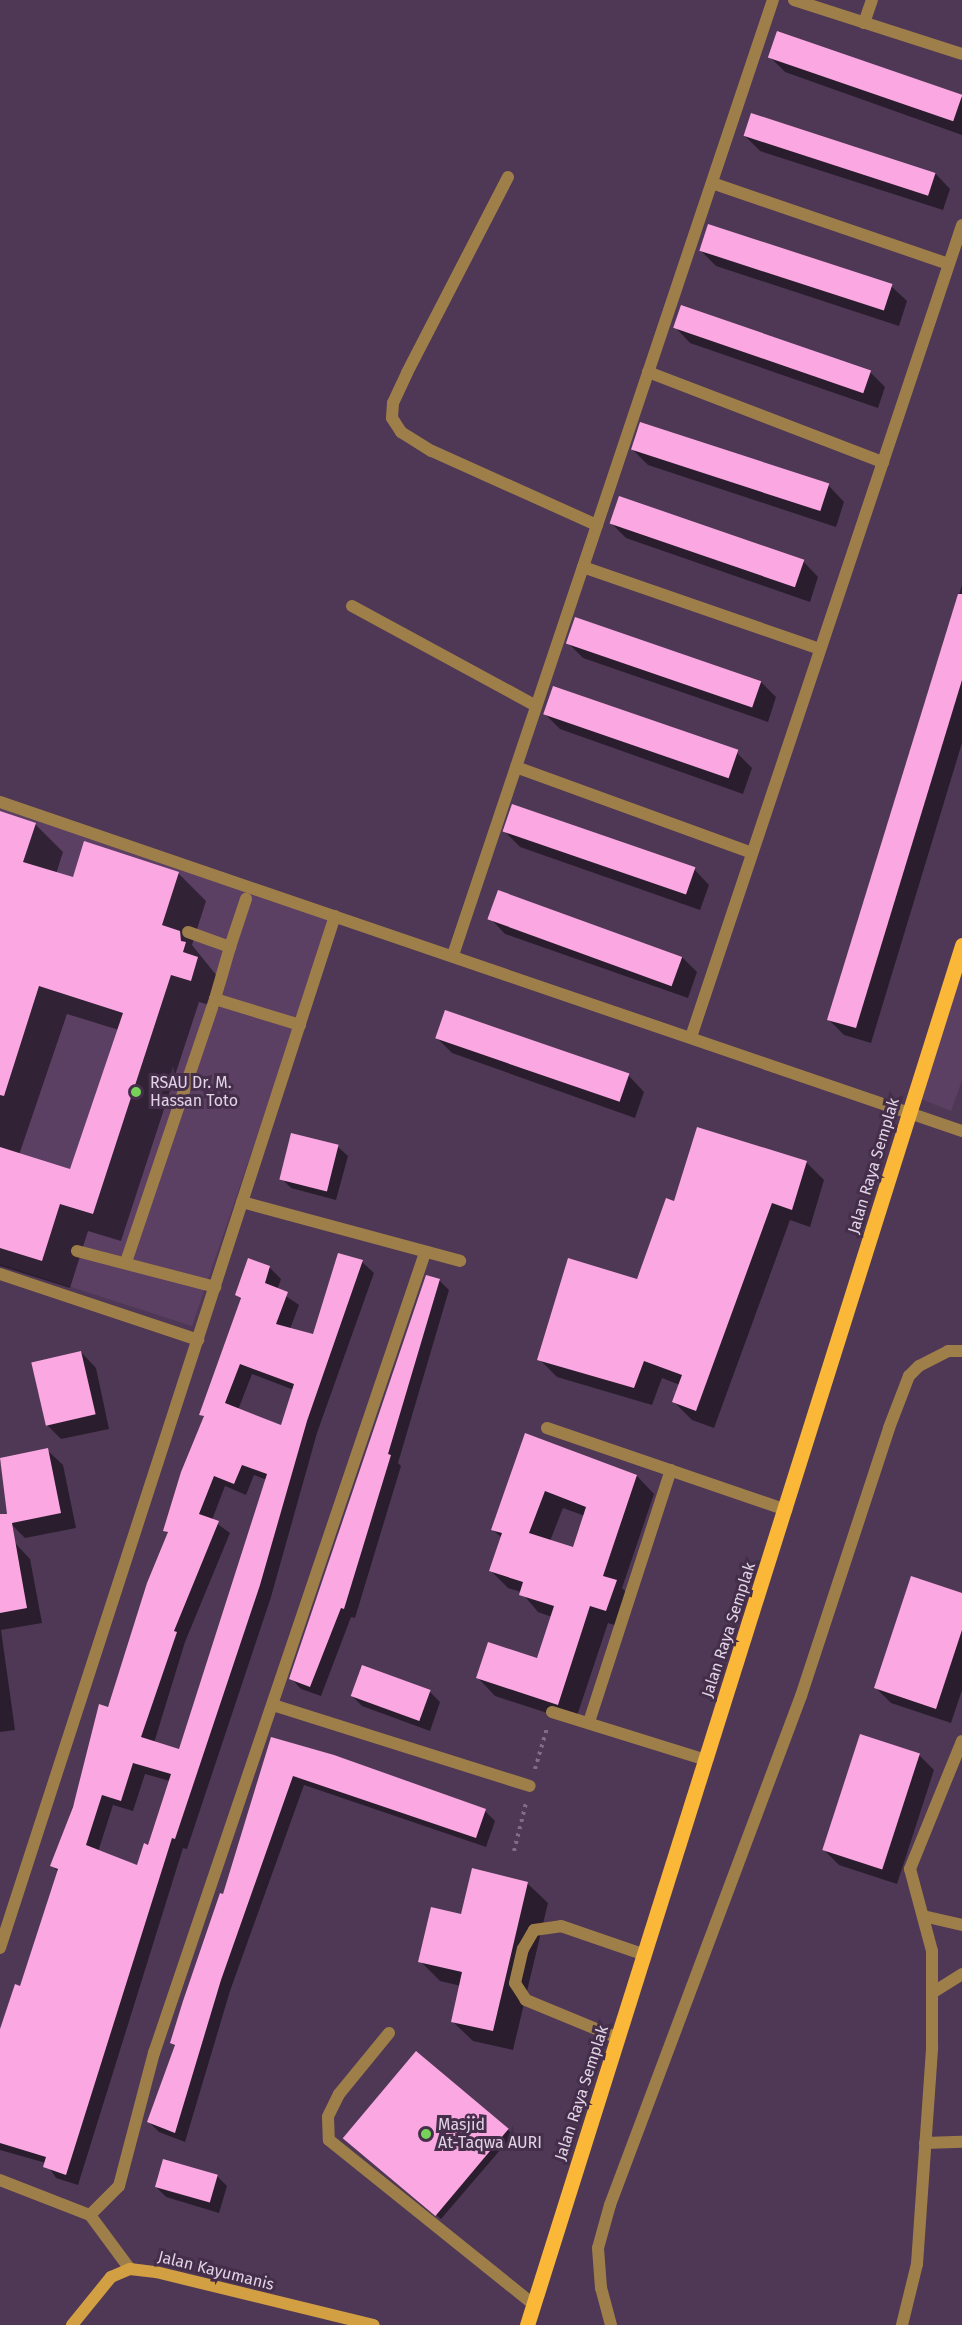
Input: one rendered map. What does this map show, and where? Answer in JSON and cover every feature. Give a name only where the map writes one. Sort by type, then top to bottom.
[{"type":"main road","name":"Jalan Raya Semplak","points":[[527,2325],[786,1510],[962,945]]},
{"type":"street","points":[[453,955],[773,0]]},
{"type":"street","points":[[794,0],[962,54]]},
{"type":"street","points":[[864,23],[872,0]]},
{"type":"street","points":[[507,177],[407,373],[393,403],[392,418],[401,432],[432,451],[597,525]]},
{"type":"street","points":[[712,183],[949,264]]},
{"type":"street","points":[[691,1037],[962,225]]},
{"type":"street","points":[[648,372],[883,462]]},
{"type":"street","points":[[583,567],[820,650]]},
{"type":"street","points":[[351,606],[536,706]]},
{"type":"street","points":[[516,767],[752,853]]},
{"type":"street","points":[[0,802],[453,955],[962,1131]]},
{"type":"street","points":[[126,1262],[215,999],[246,899]]},
{"type":"street","points":[[0,1948],[335,916]]},
{"type":"street","points":[[188,932],[230,947]]},
{"type":"street","points":[[215,999],[300,1025]]},
{"type":"street","points":[[242,1202],[460,1261]]},
{"type":"street","points":[[77,1251],[215,1287]]},
{"type":"street","points":[[90,2215],[120,2186],[154,2053],[425,1253]]},
{"type":"street","points":[[0,1274],[198,1340]]},
{"type":"street","points":[[611,2325],[601,2288],[598,2248],[610,2205],[797,1707],[889,1428],[909,1376],[948,1351],[962,1351]]},
{"type":"street","points":[[547,1428],[786,1510]]},
{"type":"street","points":[[589,1722],[671,1470]]},
{"type":"street","points":[[273,1705],[530,1786]]},
{"type":"street","points":[[552,1712],[706,1760]]},
{"type":"street","points":[[902,2325],[917,2264],[932,1993],[932,1951],[910,1869],[962,1741]]},
{"type":"street","points":[[923,1916],[962,1925]]},
{"type":"street","points":[[618,2038],[526,2000],[514,1983],[523,1949],[534,1930],[561,1926],[645,1955]]},
{"type":"street","points":[[932,1993],[962,1974]]},
{"type":"street","points":[[389,2033],[339,2094],[328,2117],[329,2140],[534,2304]]},
{"type":"street","points":[[925,2143],[962,2142]]},
{"type":"street","points":[[0,2180],[90,2215],[130,2269],[111,2277],[72,2325]]},
{"type":"street","name":"Jalan Kayumanis","points":[[130,2269],[156,2272],[374,2325]]},
{"type":"shaded area","name":"RSAU Dr. M. Hassan Toto","points":[[0,804],[331,920],[192,1326],[0,1264]]},
{"type":"shaded area","points":[[962,968],[962,1080],[951,1111],[921,1099]]},
{"type":"building","points":[[777,31],[962,95],[953,121],[768,57]]},
{"type":"building","points":[[751,113],[936,173],[928,196],[744,136]]},
{"type":"building","points":[[708,224],[893,284],[884,311],[699,251]]},
{"type":"building","points":[[681,305],[871,370],[863,393],[673,328]]},
{"type":"building","points":[[640,422],[829,483],[820,511],[631,450]]},
{"type":"building","points":[[619,496],[804,560],[795,587],[610,523]]},
{"type":"building","points":[[958,594],[962,594],[962,680],[856,1028],[827,1020]]},
{"type":"building","points":[[575,617],[761,681],[752,708],[566,643]]},
{"type":"building","points":[[553,686],[738,750],[729,778],[543,714]]},
{"type":"building","points":[[512,804],[695,867],[686,895],[503,831]]},
{"type":"building","points":[[0,811],[36,823],[23,862],[73,877],[84,841],[179,872],[162,925],[180,931],[181,941],[186,942],[183,952],[198,957],[191,981],[171,975],[93,1214],[60,1204],[42,1261],[0,1248],[0,1147],[70,1169],[123,1013],[39,986],[4,1096],[0,1095]]},
{"type":"building","points":[[498,890],[682,957],[672,986],[487,919]]},
{"type":"building","points":[[445,1010],[629,1073],[620,1102],[435,1038]]},
{"type":"building","points":[[697,1127],[807,1161],[792,1210],[772,1203],[696,1411],[672,1402],[682,1375],[644,1361],[634,1388],[537,1360],[568,1258],[637,1279],[666,1198],[674,1201]]},
{"type":"building","points":[[291,1133],[339,1145],[327,1191],[279,1180]]},
{"type":"building","points":[[338,1253],[363,1260],[307,1421],[260,1585],[175,1839],[172,1838],[66,2175],[43,2167],[46,2157],[0,2143],[0,2029],[15,1984],[20,1986],[58,1869],[50,1866],[73,1807],[99,1704],[108,1707],[147,1583],[168,1532],[163,1531],[181,1472],[204,1416],[199,1415],[241,1298],[235,1295],[248,1258],[270,1266],[265,1283],[288,1292],[276,1324],[313,1334]],"holes":[[[240,1364],[294,1384],[281,1425],[225,1403]],[[242,1465],[267,1474],[179,1749],[141,1737],[177,1632],[174,1631],[219,1521],[199,1514],[214,1476],[234,1484]],[[133,1763],[171,1774],[148,1845],[144,1843],[137,1865],[86,1845],[102,1795],[121,1801]]]},
{"type":"building","points":[[426,1275],[440,1279],[388,1454],[391,1455],[344,1609],[341,1608],[310,1687],[289,1679]]},
{"type":"building","points":[[81,1351],[96,1414],[46,1426],[31,1362]]},
{"type":"building","points":[[525,1433],[637,1475],[603,1576],[617,1580],[606,1611],[590,1606],[558,1705],[476,1678],[488,1642],[537,1658],[554,1606],[519,1595],[523,1582],[489,1571],[502,1533],[491,1530]],"holes":[[[545,1491],[586,1507],[573,1547],[529,1533]]]},
{"type":"building","points":[[48,1448],[61,1513],[12,1523],[27,1608],[0,1613],[0,1514],[7,1514],[0,1458]]},
{"type":"building","points":[[911,1576],[962,1593],[962,1630],[936,1709],[874,1688]]},
{"type":"building","points":[[362,1665],[431,1690],[419,1721],[351,1696]]},
{"type":"building","points":[[860,1734],[920,1753],[882,1869],[822,1850]]},
{"type":"building","points":[[271,1737],[334,1755],[486,1809],[476,1838],[293,1776],[221,1980],[175,2133],[147,2122],[175,2045],[170,2043],[183,2001],[220,1893],[223,1894]]},
{"type":"building","points":[[472,1868],[528,1882],[493,2031],[451,2022],[462,1972],[418,1962],[431,1907],[461,1914]]},
{"type":"building","name":"Masjid At-Taqwa AURI","points":[[416,2051],[509,2129],[435,2216],[343,2138]]},
{"type":"building","points":[[163,2159],[218,2175],[210,2203],[155,2187]]},
{"type":"place","name":"RSAU Dr. M. Hassan Toto","points":[[136,1092]]},
{"type":"place","name":"Masjid At-Taqwa AURI","points":[[426,2134]]}]
